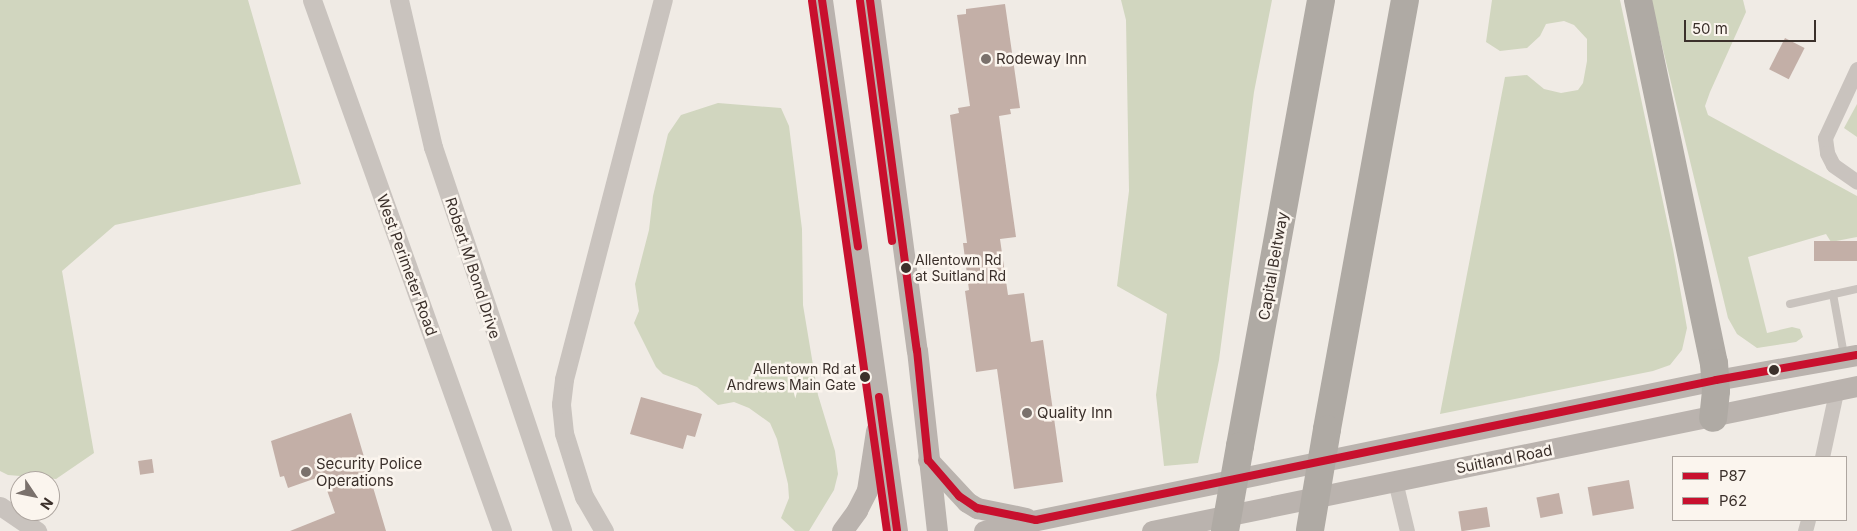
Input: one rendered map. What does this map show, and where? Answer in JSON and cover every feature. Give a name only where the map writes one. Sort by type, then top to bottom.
[{"type":"highway","name":"Capital Beltway","points":[[1225,531],[1321,0]]},
{"type":"highway","points":[[1310,530],[1405,0]]},
{"type":"highway","points":[[1638,0],[1716,380],[1713,418]]},
{"type":"main road","points":[[822,0],[897,531]]},
{"type":"main road","points":[[870,0],[917,350],[937,531]]},
{"type":"main road","points":[[984,531],[1716,380],[1851,356]]},
{"type":"main road","name":"Suitland Road","points":[[1152,531],[1713,418],[1857,386]]},
{"type":"main road","points":[[842,531],[858,510],[870,480],[879,398]]},
{"type":"main road","points":[[928,460],[967,502],[987,510],[1036,520]]},
{"type":"street","name":"West Perimeter Road","points":[[312,0],[502,531]]},
{"type":"street","name":"Robert M Bond Drive","points":[[399,0],[433,147],[562,531]]},
{"type":"street","points":[[604,531],[584,497],[564,434],[564,379],[663,0]]},
{"type":"street","points":[[1857,69],[1825,138],[1827,152],[1833,165],[1857,182]]},
{"type":"street","points":[[1822,456],[1836,392]]},
{"type":"street","points":[[1394,481],[1407,531]]},
{"type":"street","points":[[0,506],[37,531]]},
{"type":"lane","points":[[1790,304],[1857,289]]},
{"type":"lane","points":[[1833,294],[1851,356]]},
{"type":"green space","points":[[0,0],[248,0],[301,184],[115,225],[62,271],[94,453],[60,476],[60,471],[10,471],[10,475],[0,471]]},
{"type":"green space","points":[[1121,0],[1272,0],[1254,92],[1219,360],[1198,463],[1164,466],[1156,395],[1167,314],[1117,286],[1129,191],[1126,20]]},
{"type":"green space","points":[[1492,0],[1620,0],[1673,249],[1687,328],[1682,350],[1670,365],[1653,371],[1440,414],[1505,77],[1527,75],[1544,89],[1561,93],[1578,90],[1583,83],[1587,61],[1587,39],[1574,25],[1564,21],[1546,24],[1540,36],[1527,48],[1500,51],[1486,42]]},
{"type":"green space","points":[[1651,0],[1743,0],[1746,12],[1710,92],[1705,106],[1708,115],[1857,196],[1857,237],[1831,242],[1826,234],[1748,257],[1767,333],[1792,327],[1800,329],[1803,337],[1796,342],[1757,348],[1737,334],[1728,318]]},
{"type":"green space","points":[[718,103],[781,108],[789,126],[802,229],[803,305],[818,395],[835,451],[838,474],[834,490],[809,531],[795,531],[781,518],[789,498],[788,484],[777,439],[770,423],[749,408],[734,402],[718,405],[697,387],[663,374],[656,367],[634,323],[639,311],[635,284],[649,230],[653,196],[668,134],[681,115]]},
{"type":"green space","points":[[1857,104],[1857,137],[1844,128]]},
{"type":"building","points":[[1005,4],[1020,108],[1010,109],[1011,114],[999,116],[1016,237],[1000,239],[1008,295],[1024,293],[1031,342],[1043,340],[1063,482],[1014,489],[997,369],[976,372],[965,291],[969,290],[963,243],[967,243],[950,115],[959,113],[958,108],[970,106],[957,15],[966,14],[966,9]]},
{"type":"building","points":[[1785,38],[1805,48],[1789,79],[1769,69]]},
{"type":"building","points":[[1814,241],[1857,241],[1857,261],[1814,261]]},
{"type":"building","points":[[641,397],[702,414],[695,437],[687,435],[683,449],[630,434]]},
{"type":"building","name":"Security Police Operations","points":[[351,413],[386,531],[290,531],[335,513],[322,476],[288,488],[284,476],[280,477],[271,441]]},
{"type":"building","points":[[152,459],[154,473],[140,475],[138,461]]},
{"type":"building","points":[[1629,480],[1634,509],[1593,516],[1588,487]]},
{"type":"building","points":[[1559,493],[1563,514],[1540,518],[1536,497]]},
{"type":"building","points":[[1487,507],[1490,527],[1461,531],[1458,512]]},
{"type":"transit line","name":"P87","points":[[822,0],[858,246]]},
{"type":"transit line","name":"P87","points":[[870,0],[917,350],[928,460],[959,496],[977,508],[1036,520],[1716,380],[1857,355]]},
{"type":"transit line","name":"P62","points":[[812,1],[887,531]]},
{"type":"transit line","name":"P62","points":[[860,1],[892,241]]},
{"type":"transit line","name":"P87","points":[[879,397],[897,531]]},
{"type":"place","name":"Rodeway Inn","points":[[986,59]]},
{"type":"place","name":"Allentown Rd at Suitland Rd","points":[[906,268]]},
{"type":"place","name":"Allentown Rd at Andrews Main Gate","points":[[865,377]]},
{"type":"place","name":"Quality Inn","points":[[1027,413]]},
{"type":"place","name":"Security Police Operations","points":[[306,472]]}]
